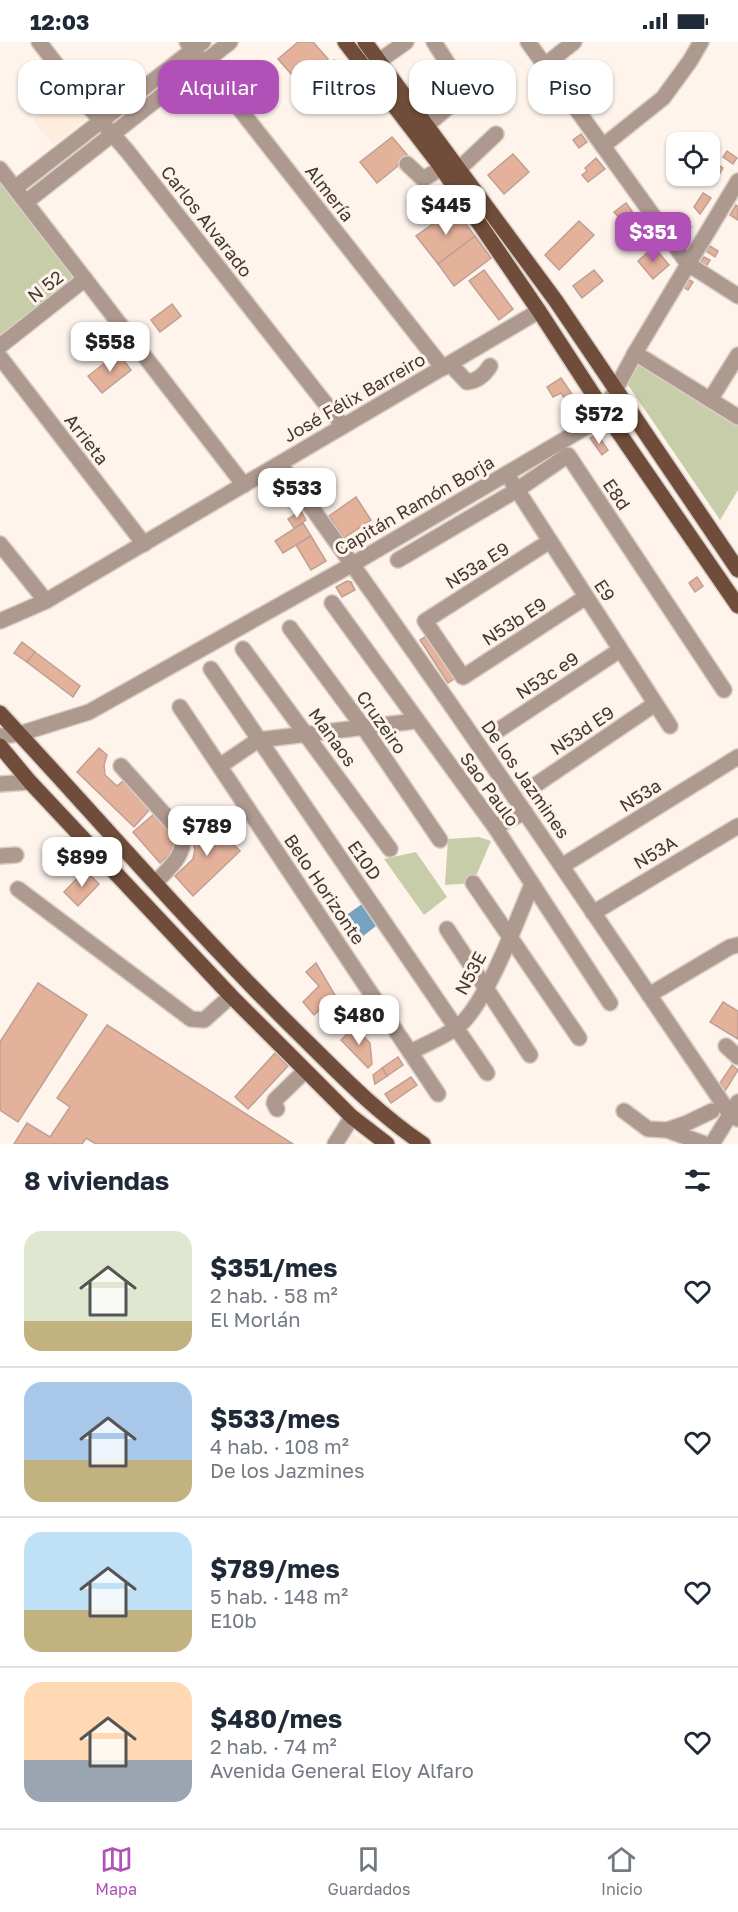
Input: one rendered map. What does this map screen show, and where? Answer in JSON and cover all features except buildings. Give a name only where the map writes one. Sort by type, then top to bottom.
[{"type":"main road","points":[[345,42],[442,168],[604,411],[738,606]]},
{"type":"main road","points":[[365,42],[379,60]]},
{"type":"main road","points":[[397,84],[556,301],[738,570]]},
{"type":"main road","points":[[0,713],[256,991],[363,1097],[423,1144]]},
{"type":"main road","points":[[0,746],[30,782],[231,996],[352,1117],[387,1144]]},
{"type":"street","name":"Carlos Alvarado","points":[[39,42],[343,426]]},
{"type":"street","points":[[208,60],[230,42]]},
{"type":"street","points":[[381,60],[406,42]]},
{"type":"street","points":[[434,42],[445,60]]},
{"type":"street","points":[[528,42],[542,60]]},
{"type":"street","points":[[550,60],[574,42]]},
{"type":"street","points":[[603,146],[663,98],[700,42]]},
{"type":"street","points":[[15,188],[194,44]]},
{"type":"street","name":"Almería","points":[[194,44],[202,60]]},
{"type":"street","points":[[26,202],[158,98]]},
{"type":"street","name":"Almería","points":[[245,114],[446,366],[467,382],[477,379],[490,366]]},
{"type":"street","points":[[427,125],[440,114]]},
{"type":"street","points":[[580,114],[688,264],[738,296]]},
{"type":"street","points":[[459,169],[496,134]]},
{"type":"street","points":[[407,164],[423,179],[442,168]]},
{"type":"street","points":[[0,169],[244,485]]},
{"type":"street","name":"Capitán Ramón Borja","points":[[0,736],[19,734],[89,712],[353,564],[586,427],[604,411],[635,353],[738,181]]},
{"type":"street","name":"N 52","points":[[0,346],[85,279]]},
{"type":"street","name":"José Félix Barreiro","points":[[0,621],[46,601],[539,311]]},
{"type":"street","points":[[635,353],[738,417]]},
{"type":"street","points":[[710,400],[738,355]]},
{"type":"street","name":"Arrieta","points":[[0,357],[144,544]]},
{"type":"street","name":"E8d","points":[[398,560],[517,490],[568,455],[724,690]]},
{"type":"street","name":"De los Jazmines","points":[[280,464],[353,564],[649,995],[735,1111]]},
{"type":"street","name":"E9","points":[[507,474],[670,726]]},
{"type":"street","name":"N53a E9","points":[[463,677],[425,621],[550,541]]},
{"type":"street","points":[[0,544],[46,601]]},
{"type":"street","name":"N53b E9","points":[[463,677],[586,597]]},
{"type":"street","name":"Sao Paulo","points":[[332,603],[495,827],[610,1003]]},
{"type":"street","name":"Cruzeiro","points":[[290,628],[364,728],[440,840]]},
{"type":"street","name":"Manaos","points":[[243,648],[390,849]]},
{"type":"street","name":"N53c e9","points":[[494,733],[620,650]]},
{"type":"street","name":"E10D","points":[[211,669],[487,1072]]},
{"type":"street","name":"N53d E9","points":[[531,788],[655,704]]},
{"type":"street","name":"Belo Horizonte","points":[[180,707],[438,1094]]},
{"type":"street","points":[[220,766],[258,740],[416,721]]},
{"type":"street","name":"N53a","points":[[562,866],[738,757]]},
{"type":"street","points":[[121,766],[183,835],[182,853],[156,882]]},
{"type":"street","points":[[0,784],[30,782]]},
{"type":"street","points":[[495,827],[525,812]]},
{"type":"street","name":"N53A","points":[[593,913],[738,825]]},
{"type":"street","points":[[0,856],[16,855]]},
{"type":"street","points":[[473,883],[509,939],[579,1038]]},
{"type":"street","name":"N53E","points":[[411,1052],[457,1028],[472,1011],[509,939],[532,884]]},
{"type":"street","points":[[18,889],[191,1019],[204,1020],[231,996]]},
{"type":"street","points":[[447,929],[530,1055]]},
{"type":"street","points":[[649,995],[730,947],[738,945]]},
{"type":"street","points":[[726,1046],[738,1057]]},
{"type":"street","points":[[277,1109],[274,1104],[276,1100],[305,1071]]},
{"type":"street","points":[[624,1111],[648,1130],[667,1130],[712,1111]]},
{"type":"street","points":[[712,1144],[735,1111]]},
{"type":"street","points":[[334,1144],[352,1117]]},
{"type":"street","points":[[667,1130],[705,1144]]},
{"type":"shaded area","points":[[40,114],[87,114],[86,119],[53,145],[33,120]]},
{"type":"shaded area","points":[[351,1133],[369,1144],[345,1144]]},
{"type":"green space","points":[[0,171],[83,280],[0,344]]},
{"type":"green space","points":[[639,363],[738,423],[738,490],[720,520],[626,382]]},
{"type":"green space","points":[[479,837],[491,841],[473,883],[445,885],[448,839]]},
{"type":"green space","points":[[416,852],[447,897],[424,915],[384,859]]},
{"type":"water","points":[[362,904],[376,926],[353,944],[338,921]]}]
